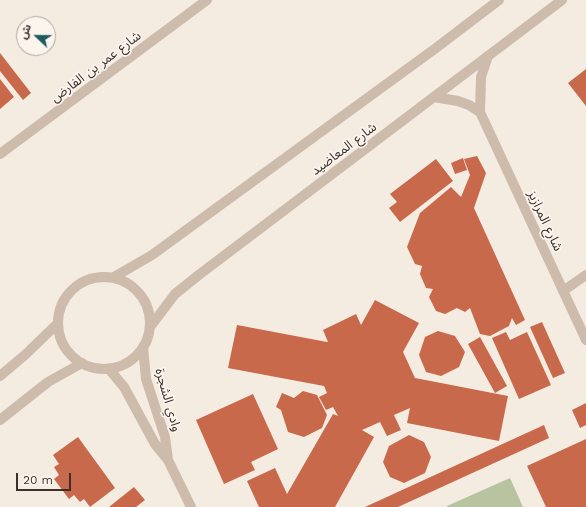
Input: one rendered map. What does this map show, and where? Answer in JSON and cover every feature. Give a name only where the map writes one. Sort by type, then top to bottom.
[{"type":"street","name":"شارع المعاضيد","points":[[114,277],[152,255],[436,48],[499,0]]},
{"type":"street","name":"شارع المعاضيد","points":[[150,327],[174,294],[562,0]]},
{"type":"street","name":"شارع عمر بن الفارض","points":[[0,154],[205,1]]},
{"type":"street","name":"شارع المرازيز","points":[[488,56],[481,78],[480,112],[586,340]]},
{"type":"street","points":[[434,97],[458,101],[469,105],[480,112]]},
{"type":"street","points":[[563,291],[586,275]]},
{"type":"street","points":[[104,276],[114,277],[125,281],[142,295],[150,316],[148,337],[144,347],[137,356],[129,362],[120,367],[109,369],[95,368],[82,363],[69,353],[61,339],[58,323],[60,312],[68,294],[76,287],[94,278],[104,276]]},
{"type":"street","points":[[0,376],[26,354],[58,323]]},
{"type":"street","name":"وادي الشجرة","points":[[144,347],[146,379],[165,437],[168,460]]},
{"type":"street","points":[[0,420],[48,382],[82,363]]},
{"type":"street","name":"وادي الشجرة","points":[[109,369],[124,387],[155,444],[168,460],[191,507]]},
{"type":"green space","points":[[510,478],[523,507],[447,507],[447,506]]},
{"type":"building","points":[[0,53],[31,93],[23,100],[0,71]]},
{"type":"building","points":[[586,69],[586,106],[568,83]]},
{"type":"building","points":[[0,79],[14,97],[0,109]]},
{"type":"building","points":[[477,156],[486,173],[474,208],[525,320],[516,325],[512,318],[509,326],[490,336],[480,334],[470,308],[465,312],[457,308],[445,314],[436,311],[429,297],[433,289],[426,288],[420,274],[422,266],[415,264],[407,247],[420,213],[451,187],[461,197],[470,175],[464,159]]},
{"type":"building","points":[[463,158],[467,170],[455,174],[451,163]]},
{"type":"building","points":[[436,159],[453,181],[400,222],[389,208],[397,202],[390,194]]},
{"type":"building","points":[[375,300],[419,323],[403,352],[415,378],[508,396],[499,441],[407,423],[410,408],[394,415],[401,430],[387,436],[380,422],[362,430],[374,437],[335,507],[259,507],[247,481],[275,468],[287,494],[333,414],[338,416],[333,407],[326,410],[319,397],[327,393],[324,386],[228,368],[237,325],[328,342],[323,330],[356,314],[361,325]]},
{"type":"building","points":[[542,322],[565,373],[553,378],[530,327]]},
{"type":"building","points":[[438,331],[455,336],[465,352],[459,367],[441,376],[426,372],[419,355],[425,337]]},
{"type":"building","points":[[506,332],[510,340],[527,332],[551,385],[519,399],[492,338]]},
{"type":"building","points":[[480,337],[507,386],[495,393],[468,344]]},
{"type":"building","points":[[303,391],[317,395],[327,415],[322,428],[304,437],[288,432],[281,410],[276,407],[282,393],[294,398]]},
{"type":"building","points":[[253,394],[278,449],[251,462],[255,470],[224,484],[196,420]]},
{"type":"building","points":[[586,403],[586,425],[580,428],[572,410]]},
{"type":"building","points":[[544,425],[549,438],[398,507],[365,507]]},
{"type":"building","points":[[409,435],[424,442],[431,457],[425,473],[404,483],[390,477],[383,462],[389,446]]},
{"type":"building","points":[[78,437],[115,488],[90,507],[84,499],[80,502],[74,495],[69,499],[54,479],[59,475],[54,467],[59,464],[53,455]]},
{"type":"building","points":[[586,439],[586,507],[546,507],[527,466]]},
{"type":"building","points":[[134,487],[145,500],[136,507],[109,507]]}]
